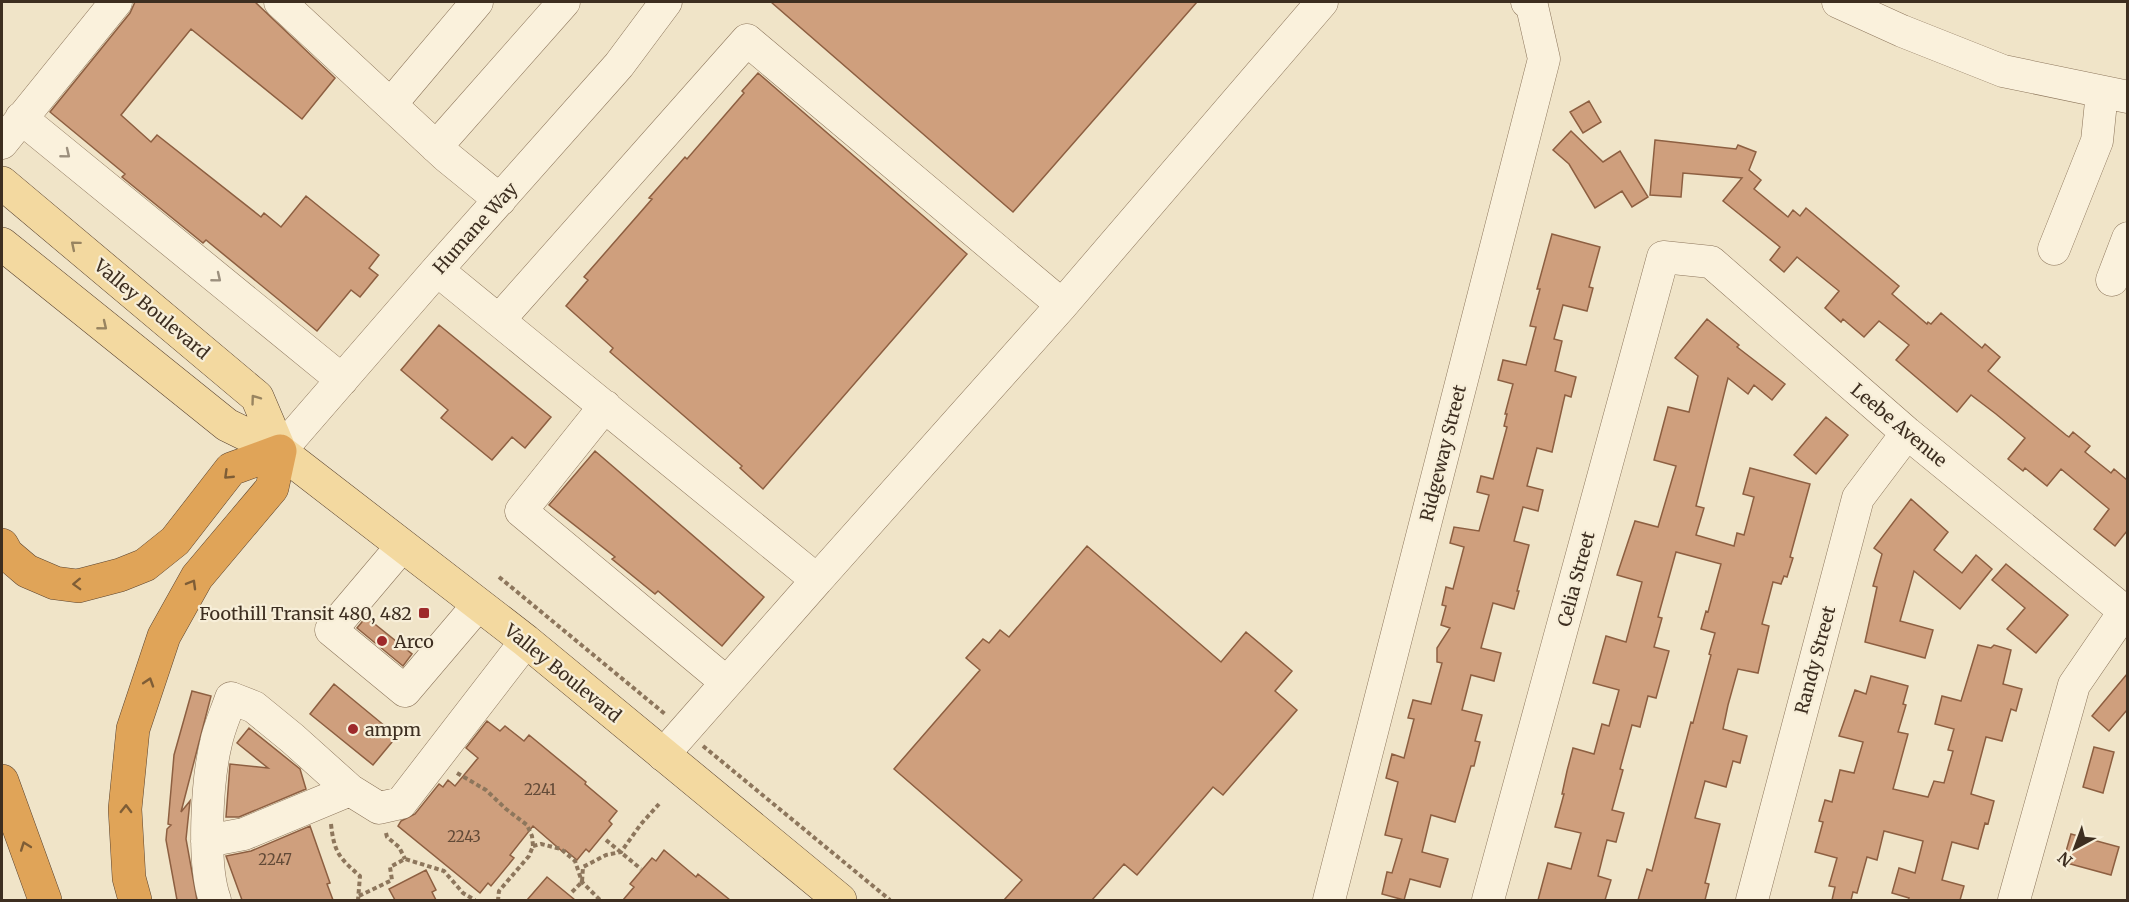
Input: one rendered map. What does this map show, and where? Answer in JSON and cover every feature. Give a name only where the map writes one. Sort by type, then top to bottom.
[{"type":"highway","points":[[2,545],[7,554],[27,572],[55,583],[78,586],[120,575],[145,566],[175,541],[231,470],[280,451]]},
{"type":"highway","points":[[135,900],[129,878],[124,809],[133,729],[164,636],[196,577],[272,489],[280,451]]},
{"type":"highway","points":[[2,781],[45,900]]},
{"type":"main road","name":"Valley Boulevard","points":[[2,183],[256,397],[280,451]]},
{"type":"main road","name":"Valley Boulevard","points":[[2,244],[227,425],[280,451],[526,641],[840,900]]},
{"type":"street","points":[[2,142],[116,2]]},
{"type":"street","points":[[280,2],[436,147],[500,200]]},
{"type":"street","points":[[391,104],[477,2]]},
{"type":"street","points":[[436,147],[564,2]]},
{"type":"street","points":[[663,755],[1062,305],[1322,2]]},
{"type":"street","points":[[1838,2],[2003,72],[2115,94],[2054,249]]},
{"type":"street","name":"Humane Way","points":[[280,451],[437,270],[620,65],[659,4]]},
{"type":"street","name":"Ridgeway Street","points":[[1329,900],[1544,59],[1529,4]]},
{"type":"street","points":[[499,320],[747,40],[1062,305]]},
{"type":"street","points":[[21,118],[342,380]]},
{"type":"street","points":[[2112,280],[2127,238]]},
{"type":"street","name":"Leebe Avenue","points":[[1663,258],[1711,262],[1907,434],[2126,613]]},
{"type":"street","name":"Celia Street","points":[[1488,900],[1663,258]]},
{"type":"street","points":[[437,270],[817,580]]},
{"type":"street","points":[[605,406],[521,511],[726,682]]},
{"type":"street","name":"Randy Street","points":[[1752,900],[1858,498],[1907,434]]},
{"type":"street","points":[[402,546],[331,630],[405,691],[478,605]]},
{"type":"street","points":[[2018,899],[2074,685],[2126,613]]},
{"type":"street","points":[[215,900],[212,892],[207,841],[210,792],[216,743],[231,698],[254,708],[292,738],[338,795],[379,807],[401,804],[526,641]]},
{"type":"street","points":[[207,841],[244,834],[338,795]]},
{"type":"path","points":[[438,758],[486,790],[528,825],[532,836],[529,856],[499,891],[498,900]]},
{"type":"path","points":[[338,795],[333,845],[343,861],[360,876],[359,898],[393,882],[390,867],[405,859],[444,871],[462,893],[475,900]]},
{"type":"path","points":[[572,892],[582,882],[583,867],[606,855],[621,852],[659,804]]},
{"type":"path","points":[[606,840],[641,869]]},
{"type":"path","points":[[532,846],[541,844],[561,849],[575,861],[582,882],[600,900]]},
{"type":"building","points":[[135,2],[255,2],[335,78],[302,119],[191,29],[121,115],[151,142],[157,135],[261,217],[264,213],[281,227],[306,196],[379,255],[369,268],[378,275],[360,297],[351,290],[317,331],[206,240],[203,243],[122,177],[125,174],[50,112],[130,13]]},
{"type":"building","points":[[771,2],[1197,2],[1013,212]]},
{"type":"building","points":[[758,73],[967,254],[763,489],[740,468],[742,466],[610,352],[613,348],[566,306],[588,280],[584,277],[652,199],[649,198],[685,157],[687,159],[744,93],[742,91]]},
{"type":"building","points":[[1589,101],[1601,122],[1583,133],[1570,112]]},
{"type":"building","points":[[1571,131],[1603,162],[1620,151],[1648,197],[1632,207],[1622,191],[1595,208],[1569,164],[1553,150]]},
{"type":"building","points":[[1655,140],[1736,149],[1738,145],[1756,152],[1749,170],[1761,180],[1754,189],[1788,217],[1793,210],[1800,216],[1806,208],[1899,286],[1892,294],[1927,324],[1928,322],[1931,324],[1941,313],[1982,348],[1985,344],[2000,357],[1988,371],[2066,435],[2069,437],[2073,432],[2090,446],[2085,452],[2111,473],[2114,469],[2127,480],[2127,531],[2115,546],[2094,529],[2109,509],[2061,469],[2047,486],[2025,468],[2023,471],[2008,459],[2025,438],[1971,395],[1957,412],[1896,360],[1909,345],[1879,321],[1864,337],[1843,319],[1841,322],[1825,308],[1839,291],[1797,257],[1784,272],[1770,260],[1780,247],[1723,201],[1742,178],[1683,173],[1681,197],[1650,195]]},
{"type":"building","points":[[1552,234],[1600,247],[1589,287],[1593,288],[1587,311],[1563,305],[1554,339],[1562,341],[1555,371],[1576,377],[1571,397],[1565,395],[1552,452],[1537,448],[1527,486],[1543,490],[1538,511],[1523,507],[1514,541],[1529,545],[1514,609],[1493,603],[1481,648],[1501,653],[1494,681],[1471,675],[1462,710],[1482,715],[1475,741],[1480,742],[1474,766],[1471,766],[1455,822],[1431,815],[1422,852],[1448,859],[1440,887],[1410,879],[1404,900],[1382,894],[1387,872],[1392,873],[1402,839],[1385,835],[1398,782],[1386,778],[1392,754],[1404,758],[1414,719],[1408,718],[1413,700],[1431,704],[1442,663],[1437,662],[1437,648],[1450,628],[1441,625],[1446,606],[1442,605],[1446,587],[1453,589],[1464,547],[1450,543],[1454,527],[1479,531],[1489,495],[1477,492],[1481,476],[1493,479],[1507,427],[1504,426],[1507,414],[1505,414],[1513,384],[1498,380],[1503,360],[1526,365],[1536,327],[1530,326],[1540,289],[1537,289]]},
{"type":"building","points":[[1707,319],[1739,345],[1737,347],[1785,384],[1772,400],[1754,385],[1748,394],[1728,378],[1696,506],[1704,508],[1696,535],[1734,546],[1737,533],[1744,535],[1754,497],[1743,494],[1750,468],[1810,484],[1790,557],[1793,558],[1787,577],[1784,576],[1781,584],[1773,582],[1762,624],[1769,626],[1758,673],[1738,669],[1728,705],[1723,729],[1747,736],[1740,763],[1733,761],[1726,787],[1705,781],[1695,818],[1720,824],[1705,883],[1709,884],[1705,900],[1638,900],[1647,869],[1652,871],[1715,633],[1701,629],[1721,564],[1676,552],[1658,617],[1662,618],[1654,647],[1669,651],[1656,698],[1648,696],[1640,727],[1632,725],[1620,769],[1623,770],[1612,810],[1624,813],[1616,842],[1607,840],[1598,876],[1611,880],[1605,900],[1538,900],[1548,863],[1571,869],[1581,833],[1555,827],[1564,794],[1562,794],[1567,771],[1573,748],[1594,754],[1602,724],[1609,726],[1619,690],[1593,683],[1606,636],[1626,642],[1642,582],[1617,575],[1635,521],[1658,527],[1676,466],[1654,460],[1668,407],[1689,412],[1698,376],[1675,358]]},
{"type":"building","points":[[439,325],[551,417],[525,448],[512,437],[492,460],[441,418],[448,410],[401,370]]},
{"type":"building","points":[[1826,417],[1848,435],[1816,474],[1794,455]]},
{"type":"building","points":[[595,451],[764,597],[722,646],[658,591],[655,594],[612,559],[615,557],[549,505]]},
{"type":"building","points":[[1911,499],[1948,532],[1934,550],[1962,573],[1976,555],[1992,569],[1960,609],[1914,571],[1900,621],[1933,630],[1925,658],[1865,642],[1877,587],[1873,586],[1882,554],[1874,548]]},
{"type":"building","points":[[1087,546],[1221,662],[1246,632],[1292,671],[1275,691],[1297,710],[1223,795],[1213,787],[1137,875],[1124,864],[1092,900],[1004,900],[1022,880],[894,769],[980,670],[966,658],[983,639],[989,643],[1000,630],[1009,637]]},
{"type":"building","points":[[2006,564],[2068,615],[2036,653],[2007,629],[2025,608],[1992,580]]},
{"type":"building","points":[[366,617],[412,654],[403,666],[357,628]]},
{"type":"building","points":[[1978,645],[1991,648],[1994,645],[2011,650],[2003,684],[2022,689],[2016,711],[2011,709],[2002,741],[1986,737],[1971,794],[1994,801],[1978,849],[1952,842],[1942,880],[1964,886],[1960,900],[1908,900],[1909,898],[1892,893],[1899,868],[1915,873],[1923,841],[1884,831],[1877,860],[1867,857],[1857,893],[1853,892],[1851,900],[1832,900],[1835,887],[1829,886],[1837,858],[1815,852],[1823,822],[1819,821],[1825,800],[1832,802],[1840,770],[1854,773],[1863,742],[1839,736],[1855,690],[1866,694],[1871,676],[1908,686],[1903,704],[1906,705],[1898,732],[1908,734],[1893,789],[1928,797],[1934,781],[1944,783],[1953,751],[1948,750],[1954,729],[1935,724],[1942,696],[1961,701]]},
{"type":"building","points":[[2127,674],[2127,710],[2109,731],[2092,716]]},
{"type":"building","points":[[334,684],[397,736],[373,765],[310,714]]},
{"type":"building","points":[[192,691],[211,696],[181,812],[190,801],[186,839],[197,900],[177,900],[166,840],[167,829],[171,825],[168,824],[174,755]]},
{"type":"building","points":[[487,721],[500,731],[505,726],[524,741],[529,735],[617,811],[609,821],[612,824],[589,852],[586,849],[577,860],[565,850],[563,852],[533,826],[510,855],[514,858],[491,886],[488,883],[480,893],[398,826],[401,821],[415,814],[439,784],[443,787],[448,780],[455,786],[478,758],[466,748]]},
{"type":"building","points":[[249,728],[300,769],[306,789],[239,817],[226,817],[230,764],[268,768],[237,743]]},
{"type":"building","points":[[2094,747],[2114,752],[2103,793],[2083,787]]},
{"type":"building","points":[[310,826],[330,883],[327,884],[333,900],[242,900],[226,856],[251,851]]},
{"type":"building","points":[[2071,834],[2119,847],[2111,875],[2063,862]]},
{"type":"building","points":[[664,850],[696,877],[698,874],[730,900],[623,900],[634,887],[630,884],[652,858],[656,861]]},
{"type":"building","points":[[426,870],[436,890],[432,892],[436,900],[395,900],[389,889]]},
{"type":"building","points":[[547,877],[575,900],[527,900]]},
{"type":"place","name":"Foothill Transit 480, 482","points":[[424,613]]},
{"type":"place","name":"Arco","points":[[382,641]]},
{"type":"place","name":"ampm","points":[[353,729]]}]
